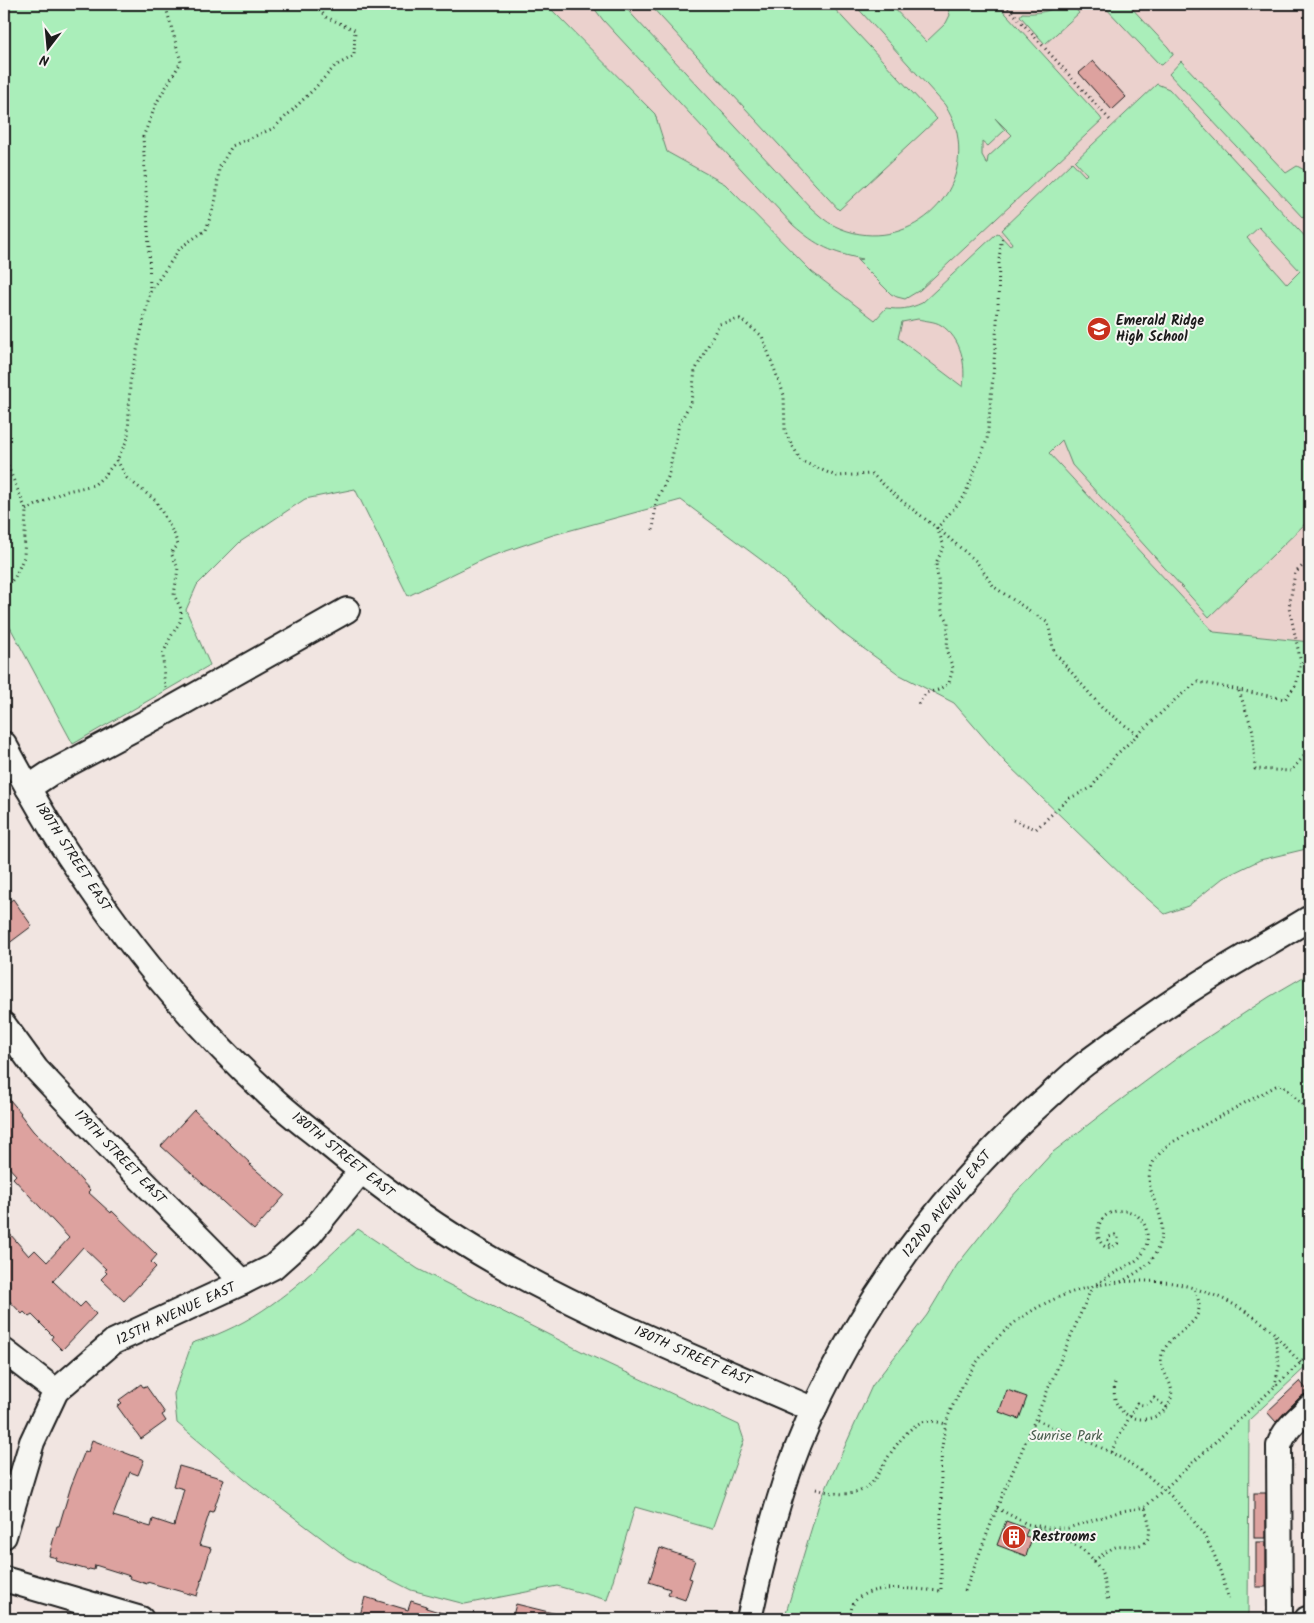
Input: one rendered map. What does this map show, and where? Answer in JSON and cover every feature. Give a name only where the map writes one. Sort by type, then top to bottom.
[{"type":"street","points":[[28,788],[50,774],[348,610]]},
{"type":"street","name":"180TH STREET EAST","points":[[4,746],[68,855],[123,934],[209,1036],[267,1093],[361,1171],[425,1218],[498,1263],[568,1301],[814,1410]]},
{"type":"street","name":"122ND AVENUE EAST","points":[[749,1619],[775,1513],[789,1469],[814,1410],[854,1333],[910,1247],[968,1175],[999,1142],[1084,1064],[1178,997],[1310,918]]},
{"type":"street","name":"179TH STREET EAST","points":[[4,1024],[36,1069],[120,1159],[244,1282]]},
{"type":"street","name":"125TH AVENUE EAST","points":[[4,1536],[32,1442],[56,1391],[113,1342],[273,1267],[310,1234],[361,1171]]},
{"type":"street","points":[[4,1351],[56,1391]]},
{"type":"street","points":[[1280,1619],[1279,1446],[1281,1437],[1286,1430],[1310,1407]]},
{"type":"street","points":[[4,1579],[89,1612],[141,1619]]},
{"type":"path","points":[[26,510],[63,492],[94,485],[117,460],[128,438],[130,382],[150,292],[143,137],[157,102],[182,62],[165,4]]},
{"type":"path","points":[[150,292],[181,246],[206,230],[216,200],[219,168],[232,146],[274,128],[314,89],[334,66],[354,56],[355,30],[326,17],[314,4]]},
{"type":"path","points":[[1005,4],[1110,120]]},
{"type":"path","points":[[938,528],[964,497],[986,440],[994,376],[999,260],[1002,234]]},
{"type":"path","points":[[653,530],[656,501],[668,477],[679,424],[691,402],[695,371],[719,324],[740,319],[762,336],[784,395],[785,432],[802,461],[836,476],[872,474],[898,498],[938,528],[976,561],[994,587],[1048,623],[1054,652],[1102,708],[1138,734]]},
{"type":"path","points":[[4,457],[26,510],[24,557],[15,577],[4,589]]},
{"type":"path","points":[[117,460],[127,478],[156,501],[178,545],[171,553],[178,568],[174,595],[181,609],[181,620],[163,654],[164,680],[173,708]]},
{"type":"path","points":[[918,704],[926,693],[938,690],[949,682],[953,668],[947,652],[948,621],[942,612],[936,563],[944,546],[938,528]]},
{"type":"path","points":[[1013,820],[1036,829],[1068,799],[1091,788],[1116,755],[1177,698],[1198,682],[1285,699],[1296,685],[1301,663],[1289,607],[1295,573],[1310,559]]},
{"type":"path","points":[[1301,663],[1310,658]]},
{"type":"path","points":[[1238,690],[1253,731],[1255,769],[1291,771],[1310,749]]},
{"type":"path","points":[[1121,1283],[1149,1262],[1159,1246],[1163,1225],[1150,1186],[1150,1172],[1156,1159],[1169,1144],[1276,1086],[1283,1085],[1310,1113]]},
{"type":"path","points":[[965,1591],[998,1508],[1092,1288],[1110,1275],[1136,1262],[1147,1246],[1147,1231],[1141,1220],[1130,1212],[1113,1212],[1106,1216],[1098,1228],[1098,1237],[1101,1244],[1110,1246]]},
{"type":"path","points":[[850,1619],[853,1604],[867,1592],[890,1588],[941,1591],[940,1472],[946,1424],[966,1378],[979,1358],[994,1341],[1028,1312],[1046,1302],[1074,1291],[1121,1283],[1166,1282],[1194,1288],[1217,1296],[1242,1310],[1275,1335],[1301,1363]]},
{"type":"path","points":[[1115,1383],[1115,1399],[1125,1414],[1144,1419],[1153,1418],[1162,1413],[1167,1407],[1172,1398],[1172,1388],[1160,1362],[1161,1356],[1164,1348],[1198,1315],[1200,1304],[1194,1288]]},
{"type":"path","points":[[1275,1335],[1279,1366],[1275,1386]]},
{"type":"path","points":[[1026,1524],[1048,1528],[1068,1528],[1122,1510],[1146,1506],[1310,1354]]},
{"type":"path","points":[[1111,1452],[1136,1403],[1148,1404],[1154,1398],[1167,1407]]},
{"type":"path","points":[[1037,1420],[1111,1452],[1164,1489],[1187,1512],[1211,1548],[1229,1598]]},
{"type":"path","points":[[816,1489],[844,1495],[857,1492],[875,1480],[896,1445],[912,1428],[923,1422],[946,1424]]},
{"type":"path","points":[[1094,1560],[1108,1550],[1120,1546],[1139,1545],[1145,1542],[1150,1530],[1146,1506]]},
{"type":"path","points":[[998,1508],[1026,1524],[1075,1545],[1090,1554],[1100,1569],[1108,1602]]},
{"type":"shaded area","name":"Emerald Ridge High School","points":[[546,4],[1310,4],[1310,642],[1214,632],[1049,453],[812,272],[725,184],[667,152],[655,114]]},
{"type":"green space","points":[[4,4],[546,4],[655,114],[667,152],[725,184],[812,272],[875,320],[886,308],[913,307],[922,303],[996,234],[998,233],[1010,246],[1012,243],[1001,230],[1072,162],[1085,176],[1087,174],[1075,161],[1157,84],[1169,89],[1310,242],[1310,519],[1209,617],[1072,465],[1062,440],[1049,453],[1214,632],[1310,642],[1310,847],[1260,860],[1223,878],[1188,906],[1165,914],[1133,886],[1005,762],[954,703],[900,675],[845,635],[764,562],[681,500],[553,535],[486,558],[408,596],[355,489],[305,499],[240,542],[197,585],[186,610],[210,665],[73,744],[4,616]],"holes":[[[1259,227],[1300,271],[1287,284],[1247,238]],[[918,319],[939,324],[954,337],[963,361],[963,387],[898,338],[902,322]]]},
{"type":"green space","points":[[591,4],[622,4],[811,208],[835,226],[859,234],[883,234],[905,229],[925,217],[941,201],[953,181],[958,158],[957,133],[945,105],[854,4],[890,4],[926,42],[946,23],[950,15],[948,9],[943,4],[997,4],[1102,120],[920,290],[905,299],[891,294],[857,260],[863,259],[825,248],[793,225],[603,20]],"holes":[[[995,118],[1012,135],[988,157],[987,164],[982,155],[982,141],[988,146],[1005,130]]]},
{"type":"green space","points":[[649,4],[830,4],[937,119],[839,210]]},
{"type":"green space","points":[[1064,4],[1072,4],[1079,13],[1045,44],[1020,16],[1022,13],[1044,12]]},
{"type":"green space","points":[[1102,4],[1128,4],[1168,47],[1173,55],[1160,65]]},
{"type":"green space","points":[[1181,61],[1286,173],[1297,166],[1310,173],[1310,211],[1303,218],[1169,74]]},
{"type":"green space","name":"Sunrise Park","points":[[1310,973],[1310,1363],[1249,1420],[1248,1619],[784,1619],[819,1504],[872,1386],[927,1315],[957,1265],[1008,1201],[1053,1152],[1107,1110],[1188,1050],[1269,997]]},
{"type":"green space","points":[[358,1229],[418,1269],[589,1355],[739,1425],[744,1440],[712,1529],[635,1507],[607,1600],[557,1586],[465,1604],[411,1590],[348,1558],[250,1484],[177,1423],[174,1394],[192,1343],[221,1333],[262,1311],[296,1286]]},
{"type":"building","points":[[1093,61],[1126,97],[1112,110],[1079,73]]},
{"type":"building","points":[[13,899],[32,926],[4,947],[4,906]]},
{"type":"building","points":[[4,1093],[33,1131],[90,1190],[88,1192],[111,1213],[112,1211],[157,1255],[151,1262],[156,1267],[124,1301],[101,1279],[107,1273],[104,1270],[106,1269],[83,1247],[53,1281],[80,1307],[85,1302],[96,1314],[62,1350],[51,1339],[53,1336],[32,1315],[29,1317],[24,1312],[22,1314],[4,1295],[4,1227],[29,1256],[35,1250],[47,1262],[69,1238],[13,1178],[16,1175],[4,1162]]},
{"type":"building","points":[[194,1110],[250,1165],[285,1195],[254,1230],[161,1146]]},
{"type":"building","points":[[1300,1381],[1310,1394],[1300,1397],[1276,1422],[1267,1412]]},
{"type":"building","points":[[141,1384],[143,1387],[146,1386],[165,1413],[162,1415],[166,1421],[141,1439],[117,1406],[122,1403],[119,1400]]},
{"type":"building","points":[[1007,1390],[1027,1397],[1019,1419],[999,1412]]},
{"type":"building","points":[[92,1440],[144,1460],[138,1475],[130,1472],[113,1516],[151,1527],[153,1519],[174,1526],[184,1489],[173,1486],[179,1466],[224,1479],[213,1512],[210,1511],[199,1545],[211,1548],[197,1596],[147,1582],[147,1584],[129,1578],[130,1576],[95,1565],[94,1570],[88,1570],[56,1561],[57,1558],[49,1556],[71,1486],[85,1451],[88,1452]]},
{"type":"building","points":[[1254,1493],[1266,1493],[1266,1538],[1254,1538]]},
{"type":"building","name":"Restrooms","points":[[1006,1521],[1028,1529],[1025,1536],[1032,1538],[1026,1556],[997,1545]]},
{"type":"building","points":[[1256,1542],[1266,1542],[1266,1587],[1256,1587]]},
{"type":"building","points":[[660,1548],[695,1560],[689,1578],[692,1579],[685,1600],[668,1594],[670,1589],[649,1582]]},
{"type":"building","points":[[365,1597],[408,1610],[411,1601],[452,1616],[452,1619],[359,1619]]},
{"type":"building","points":[[516,1604],[557,1614],[557,1619],[512,1619]]},
{"type":"place","name":"Emerald Ridge High School","points":[[1099,329]]},
{"type":"place","name":"Restrooms","points":[[1014,1537]]}]
